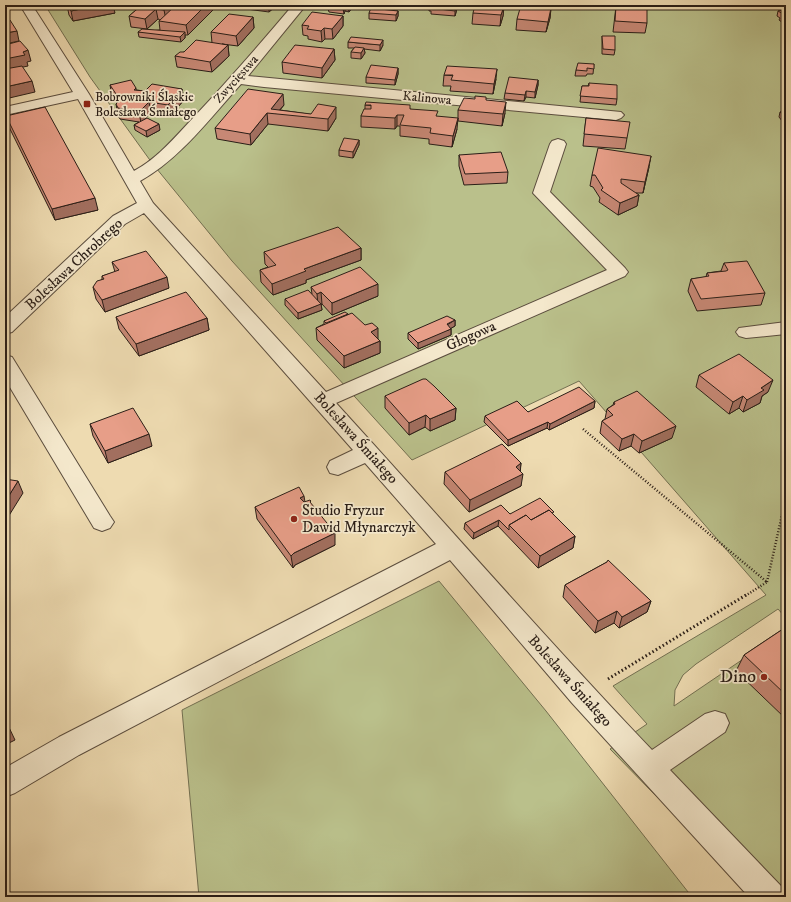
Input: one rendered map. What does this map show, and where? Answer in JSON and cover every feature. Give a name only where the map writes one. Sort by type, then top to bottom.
[{"type":"street","name":"Bolesława Śmiałego","points":[[26,5],[82,94],[146,205],[453,546],[582,695],[770,897]]},
{"type":"street","name":"Zwycięstwa","points":[[132,179],[150,169],[165,157],[238,79],[300,5]]},
{"type":"street","name":"Kalinowa","points":[[238,79],[616,115]]},
{"type":"street","points":[[5,111],[82,94]]},
{"type":"street","name":"Głogowa","points":[[323,401],[619,272],[541,193],[558,144]]},
{"type":"street","name":"Bolesława Chrobrego","points":[[5,328],[14,310],[119,220],[146,205]]},
{"type":"street","points":[[746,332],[786,328]]},
{"type":"street","points":[[7,370],[102,522]]},
{"type":"street","points":[[338,467],[369,452]]},
{"type":"street","points":[[5,783],[70,746],[453,546]]},
{"type":"street","points":[[649,768],[715,723]]},
{"type":"path","points":[[583,429],[767,582]]},
{"type":"path","points":[[582,695],[767,582],[786,496]]},
{"type":"green space","points":[[45,5],[786,5],[786,618],[778,609],[696,664],[683,675],[675,690],[674,706],[786,630],[786,897],[711,852],[610,749],[647,724],[613,686],[766,595],[579,381],[412,460],[232,261],[152,163],[90,77]]},
{"type":"green space","points":[[439,581],[546,711],[692,897],[199,897],[182,710]]},
{"type":"building","points":[[67,5],[100,5],[71,11]]},
{"type":"building","points":[[142,5],[169,5],[164,10],[156,9],[145,19],[129,16]]},
{"type":"building","points":[[176,5],[206,5],[186,25],[159,21]]},
{"type":"building","points":[[255,5],[271,5],[269,7]]},
{"type":"building","points":[[350,5],[343,8],[328,6]]},
{"type":"building","points":[[429,5],[457,5],[455,11],[431,8],[432,6]]},
{"type":"building","points":[[475,5],[504,6],[501,15],[473,13]]},
{"type":"building","points":[[521,5],[551,8],[548,22],[517,19]]},
{"type":"building","points":[[616,6],[647,8],[647,23],[615,21]]},
{"type":"building","points":[[371,8],[398,11],[396,15],[369,13]]},
{"type":"building","points":[[786,10],[786,19],[781,15],[783,14],[778,11]]},
{"type":"building","points":[[312,12],[343,16],[332,29],[324,28],[321,31],[307,29],[309,26],[302,25]]},
{"type":"building","points":[[229,14],[253,17],[236,36],[211,32]]},
{"type":"building","points":[[10,20],[17,31],[5,33],[5,21]]},
{"type":"building","points":[[142,29],[185,32],[180,37],[138,32]]},
{"type":"building","points":[[602,36],[615,36],[615,50],[603,49]]},
{"type":"building","points":[[351,37],[383,40],[380,45],[348,42]]},
{"type":"building","points":[[196,40],[228,45],[210,62],[175,56],[180,52],[184,52]]},
{"type":"building","points":[[20,41],[28,50],[23,52],[25,55],[5,59],[5,45]]},
{"type":"building","points":[[295,45],[334,49],[322,68],[282,62]]},
{"type":"building","points":[[355,47],[364,48],[361,53],[351,52]]},
{"type":"building","points":[[578,63],[594,64],[594,69],[587,68],[587,71],[576,70]]},
{"type":"building","points":[[371,65],[398,68],[395,80],[366,77]]},
{"type":"building","points":[[22,66],[32,81],[5,87],[5,69]]},
{"type":"building","points":[[447,66],[497,69],[494,84],[451,80],[453,75],[444,75]]},
{"type":"building","points":[[509,77],[538,80],[535,92],[526,91],[525,95],[505,93]]},
{"type":"building","points":[[131,80],[136,88],[134,90],[145,91],[152,84],[182,89],[168,105],[149,102],[139,112],[118,108],[116,104],[123,97],[118,97],[110,85]]},
{"type":"building","points":[[589,83],[617,85],[617,99],[580,96],[582,86],[589,86]]},
{"type":"building","points":[[248,89],[283,94],[271,109],[311,114],[318,104],[336,107],[328,119],[267,113],[250,134],[215,128]]},
{"type":"building","points":[[475,96],[486,97],[486,100],[506,102],[503,114],[458,110],[464,98],[475,99]]},
{"type":"building","points":[[366,102],[410,105],[410,109],[438,111],[436,116],[458,118],[453,136],[430,133],[431,128],[400,125],[404,115],[397,115],[395,118],[361,116],[364,109],[371,109],[371,105],[365,105]]},
{"type":"building","points":[[45,107],[95,198],[52,209],[6,116]]},
{"type":"building","points":[[786,111],[786,118],[780,112]]},
{"type":"building","points":[[147,118],[159,124],[146,131],[134,125]]},
{"type":"building","points":[[586,118],[630,122],[627,138],[584,134]]},
{"type":"building","points":[[344,138],[359,140],[353,152],[339,150]]},
{"type":"building","points":[[598,148],[651,156],[645,182],[621,179],[621,183],[639,195],[620,203],[601,190],[603,188],[595,175],[592,175]]},
{"type":"building","points":[[501,152],[508,172],[465,174],[459,155]]},
{"type":"building","points":[[338,227],[361,248],[304,269],[306,271],[272,284],[260,270],[276,265],[264,252]]},
{"type":"building","points":[[146,251],[167,277],[102,300],[93,287],[97,281],[104,279],[102,276],[119,270],[112,262]]},
{"type":"building","points":[[747,261],[765,293],[701,299],[691,279],[709,276],[707,273],[726,271],[728,270],[724,263]]},
{"type":"building","points":[[360,267],[378,284],[332,303],[321,292],[317,294],[311,287]]},
{"type":"building","points":[[308,290],[321,304],[298,313],[285,299]]},
{"type":"building","points":[[186,292],[207,318],[136,344],[116,317]]},
{"type":"building","points":[[345,312],[348,314],[326,323],[324,321]]},
{"type":"building","points":[[352,313],[365,325],[372,323],[378,328],[371,332],[380,341],[344,356],[316,328]]},
{"type":"building","points":[[447,316],[455,320],[447,324],[451,329],[418,343],[408,333]]},
{"type":"building","points":[[739,354],[773,380],[761,388],[764,390],[747,400],[743,396],[733,402],[699,375]]},
{"type":"building","points":[[426,379],[434,386],[456,408],[430,419],[426,415],[409,423],[385,396]]},
{"type":"building","points":[[579,387],[595,401],[550,424],[548,422],[508,440],[485,416],[517,401],[528,412]]},
{"type":"building","points":[[637,391],[676,426],[642,441],[634,434],[622,439],[602,421],[613,415],[607,409],[615,404],[614,402]]},
{"type":"building","points":[[133,408],[149,434],[105,451],[90,424]]},
{"type":"building","points":[[502,444],[521,463],[516,467],[523,474],[470,500],[445,472]]},
{"type":"building","points":[[5,479],[18,481],[5,502]]},
{"type":"building","points":[[299,487],[304,496],[300,498],[304,502],[311,501],[310,502],[335,533],[294,553],[291,556],[255,507]]},
{"type":"building","points":[[540,498],[554,512],[552,513],[549,510],[531,520],[526,515],[509,525],[509,530],[499,520],[474,533],[465,523],[501,505],[510,514]]},
{"type":"building","points":[[549,510],[575,536],[540,556],[509,525],[526,515],[531,520]]},
{"type":"building","points":[[608,560],[651,601],[622,617],[617,611],[598,621],[565,585],[607,562]]},
{"type":"building","points":[[786,627],[786,695],[744,655]]},
{"type":"building","points":[[5,721],[9,729],[5,731]]},
{"type":"place","name":"Bobrowniki Śląskie Bolesława Śmiałego","points":[[87,104]]},
{"type":"place","name":"Studio Fryzur Dawid Młynarczyk","points":[[294,519]]},
{"type":"place","name":"Dino","points":[[764,677]]}]
